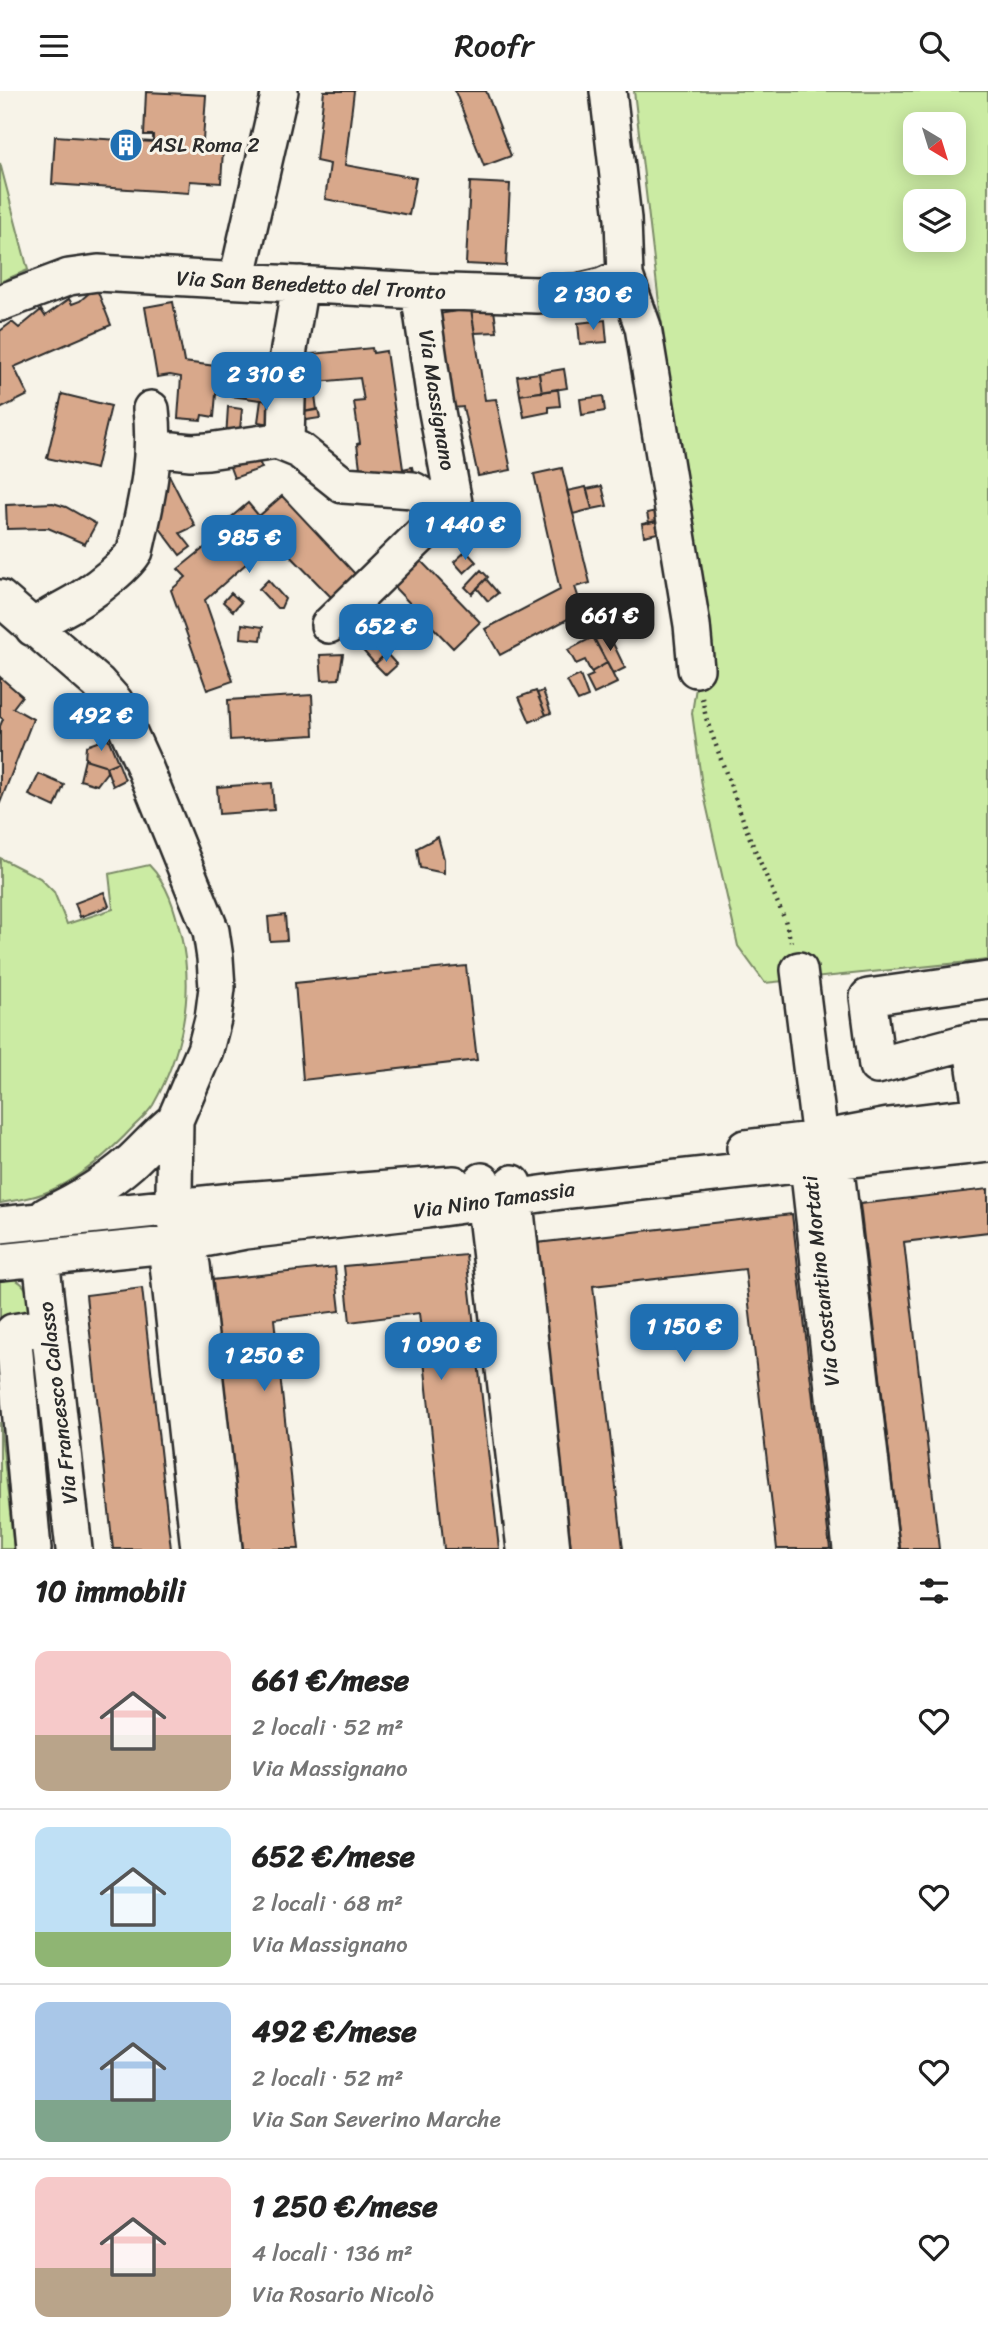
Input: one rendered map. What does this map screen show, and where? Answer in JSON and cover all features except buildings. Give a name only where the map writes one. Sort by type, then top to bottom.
[{"type":"street","points":[[237,280],[280,91]]},
{"type":"street","points":[[608,91],[623,219],[625,275],[643,327],[692,625],[695,669]]},
{"type":"street","name":"Via San Benedetto del Tronto","points":[[0,303],[82,274],[537,295],[591,289],[625,275]]},
{"type":"street","points":[[286,443],[288,355],[300,284]]},
{"type":"street","name":"Via Massignano","points":[[419,291],[435,401],[454,503],[446,510]]},
{"type":"street","points":[[33,628],[50,614],[87,596],[129,560],[135,551],[149,487],[154,448],[151,409]]},
{"type":"street","points":[[154,448],[191,452],[222,450],[267,441],[286,443],[309,457],[343,485],[413,490],[446,510],[328,625]]},
{"type":"street","points":[[0,598],[115,702],[145,768],[211,931],[217,988],[213,1019],[205,1050],[175,1120],[174,1209],[177,1244],[168,1264],[199,1549]]},
{"type":"street","points":[[799,970],[821,1155]]},
{"type":"street","points":[[986,1124],[980,1041],[877,1066],[867,997],[988,980]]},
{"type":"street","points":[[15,1224],[74,1202],[131,1161],[175,1120]]},
{"type":"street","name":"Via Nino Tamassia","points":[[15,1224],[243,1201],[569,1190],[821,1155],[986,1124]]},
{"type":"street","name":"Via Costantino Mortati","points":[[821,1155],[851,1549]]},
{"type":"street","name":"Via Costantino Mortati","points":[[821,1155],[881,1549]]},
{"type":"street","points":[[498,1191],[525,1549]]},
{"type":"street","points":[[498,1191],[552,1549]]},
{"type":"street","name":"Via Nino Tamassia","points":[[0,1262],[177,1244],[498,1191]]},
{"type":"street","points":[[177,1244],[192,1265],[224,1549]]},
{"type":"street","name":"Via Francesco Calasso","points":[[41,1258],[74,1549]]},
{"type":"street","points":[[33,1549],[13,1332],[49,1327]]},
{"type":"path","points":[[695,669],[706,718],[749,836],[785,921],[799,970]]},
{"type":"green space","points":[[634,91],[988,91],[988,960],[765,983],[738,946],[702,786],[692,713],[705,630],[674,430]]},
{"type":"green space","points":[[0,163],[28,270],[0,282]]},
{"type":"green space","points":[[0,858],[40,878],[54,892],[67,924],[113,909],[109,874],[149,865],[161,880],[173,907],[181,936],[187,980],[183,1023],[172,1065],[149,1111],[108,1152],[78,1175],[43,1194],[0,1203]]},
{"type":"green space","points":[[11,1277],[26,1290],[30,1311],[27,1314],[0,1318],[0,1278]]},
{"type":"green space","points":[[0,1422],[14,1549],[0,1549]]},
{"type":"place","name":"ASL Roma 2","points":[[126,145]]}]
